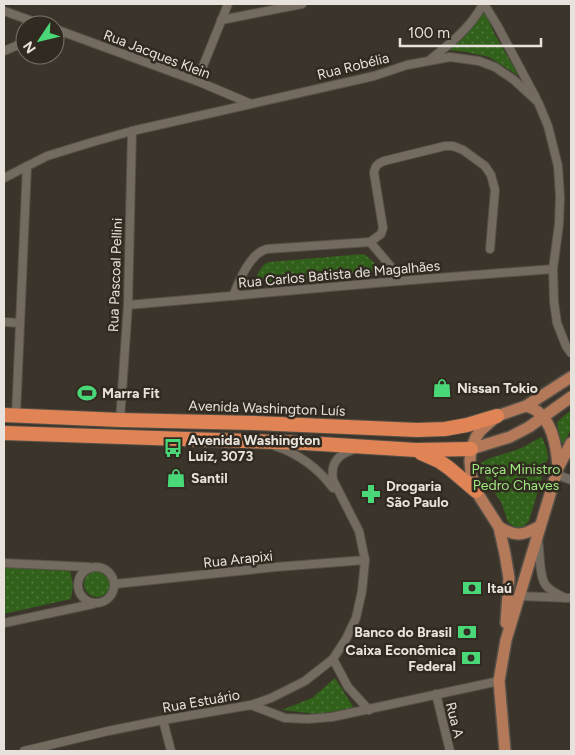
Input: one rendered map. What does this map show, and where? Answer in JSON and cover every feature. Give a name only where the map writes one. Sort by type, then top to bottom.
[{"type":"highway","name":"Avenida Washington Luís","points":[[10,415],[417,430],[445,429],[497,416]]},
{"type":"highway","points":[[4,433],[261,442],[416,450],[471,449]]},
{"type":"highway","points":[[416,450],[439,461],[476,491]]},
{"type":"main road","name":"Avenida Washington Luís","points":[[497,416],[526,406],[571,378]]},
{"type":"main road","points":[[471,449],[510,437],[528,427],[571,397]]},
{"type":"main road","points":[[526,406],[536,410],[550,429],[555,442],[557,471]]},
{"type":"main road","points":[[497,416],[476,437],[471,449],[470,461],[476,491],[499,527],[505,554],[509,578],[506,640]]},
{"type":"main road","points":[[505,751],[499,681],[506,640],[557,471],[571,443]]},
{"type":"main road","points":[[499,527],[515,534],[539,529]]},
{"type":"street","points":[[197,81],[228,4]]},
{"type":"street","points":[[221,20],[302,4]]},
{"type":"street","points":[[429,61],[465,29],[484,4],[538,102]]},
{"type":"street","name":"Rua Jacques Klein","points":[[65,33],[197,81],[250,104]]},
{"type":"street","name":"Rua Robélia","points":[[4,178],[47,156],[132,131],[374,76],[407,64],[450,57],[479,61],[494,67],[514,80],[538,102],[548,126],[558,166],[560,197],[559,224],[553,269],[554,302],[557,323],[566,346],[571,353]]},
{"type":"street","name":"Rua Pascoal Pellini","points":[[120,420],[128,305],[132,131]]},
{"type":"street","points":[[233,296],[239,281],[253,257],[263,250],[370,242],[381,234],[382,228],[374,173],[378,164],[445,146],[453,146],[463,150],[485,166],[491,175],[495,190],[490,249]]},
{"type":"street","points":[[10,415],[20,323],[27,166]]},
{"type":"street","points":[[370,242],[392,268],[399,281]]},
{"type":"street","name":"Rua Carlos Batista de Magalhães","points":[[128,305],[553,269]]},
{"type":"street","points":[[4,322],[20,323]]},
{"type":"street","points":[[261,442],[284,449],[316,468],[342,500]]},
{"type":"street","points":[[251,705],[271,698],[304,681],[333,659],[346,639],[356,618],[362,591],[365,560],[358,531],[333,480],[332,473],[333,466],[339,457],[360,448]]},
{"type":"street","points":[[557,471],[571,480]]},
{"type":"street","points":[[539,529],[544,583],[554,592],[568,598]]},
{"type":"street","name":"Rua Arapixi","points":[[115,584],[276,567],[365,560]]},
{"type":"street","points":[[4,563],[96,567],[106,570],[114,579],[115,584],[109,599],[99,604],[4,624]]},
{"type":"street","points":[[90,568],[80,575],[78,587],[79,593],[83,598],[93,604]]},
{"type":"street","points":[[518,596],[568,598]]},
{"type":"street","points":[[333,659],[348,688],[369,710]]},
{"type":"street","name":"Rua Estuário","points":[[24,751],[163,720],[251,705],[285,718],[332,717],[499,681]]},
{"type":"street","name":"Rua A","points":[[436,694],[450,751]]},
{"type":"street","points":[[163,720],[171,751]]},
{"type":"green space","points":[[484,8],[494,33],[519,76],[489,57],[449,50]]},
{"type":"green space","points":[[363,254],[374,263],[379,270],[378,272],[258,283],[255,281],[258,272],[269,262]]},
{"type":"green space","points":[[571,410],[571,429],[564,443],[560,442],[557,422]]},
{"type":"green space","name":"Praça Ministro Pedro Chaves","points":[[542,437],[548,457],[529,521],[519,528],[508,522],[501,502],[487,481],[480,464],[488,459],[521,448]]},
{"type":"green space","points":[[4,567],[70,569],[73,586],[71,599],[4,614]]},
{"type":"green space","points":[[97,571],[107,574],[110,584],[107,594],[97,597],[87,594],[84,584],[87,574]]},
{"type":"green space","points":[[335,678],[354,708],[317,714],[282,710],[312,698]]},
{"type":"place","name":"Nissan Tokio","points":[[442,388]]},
{"type":"place","name":"Marra Fit","points":[[87,393]]},
{"type":"place","name":"Avenida Washington Luiz, 3073","points":[[173,448]]},
{"type":"place","name":"Santil","points":[[176,478]]},
{"type":"place","name":"Drogaria São Paulo","points":[[371,494]]},
{"type":"place","name":"Itaú","points":[[472,588]]},
{"type":"place","name":"Banco do Brasil","points":[[467,632]]},
{"type":"place","name":"Caixa Econômica Federal","points":[[471,658]]}]
